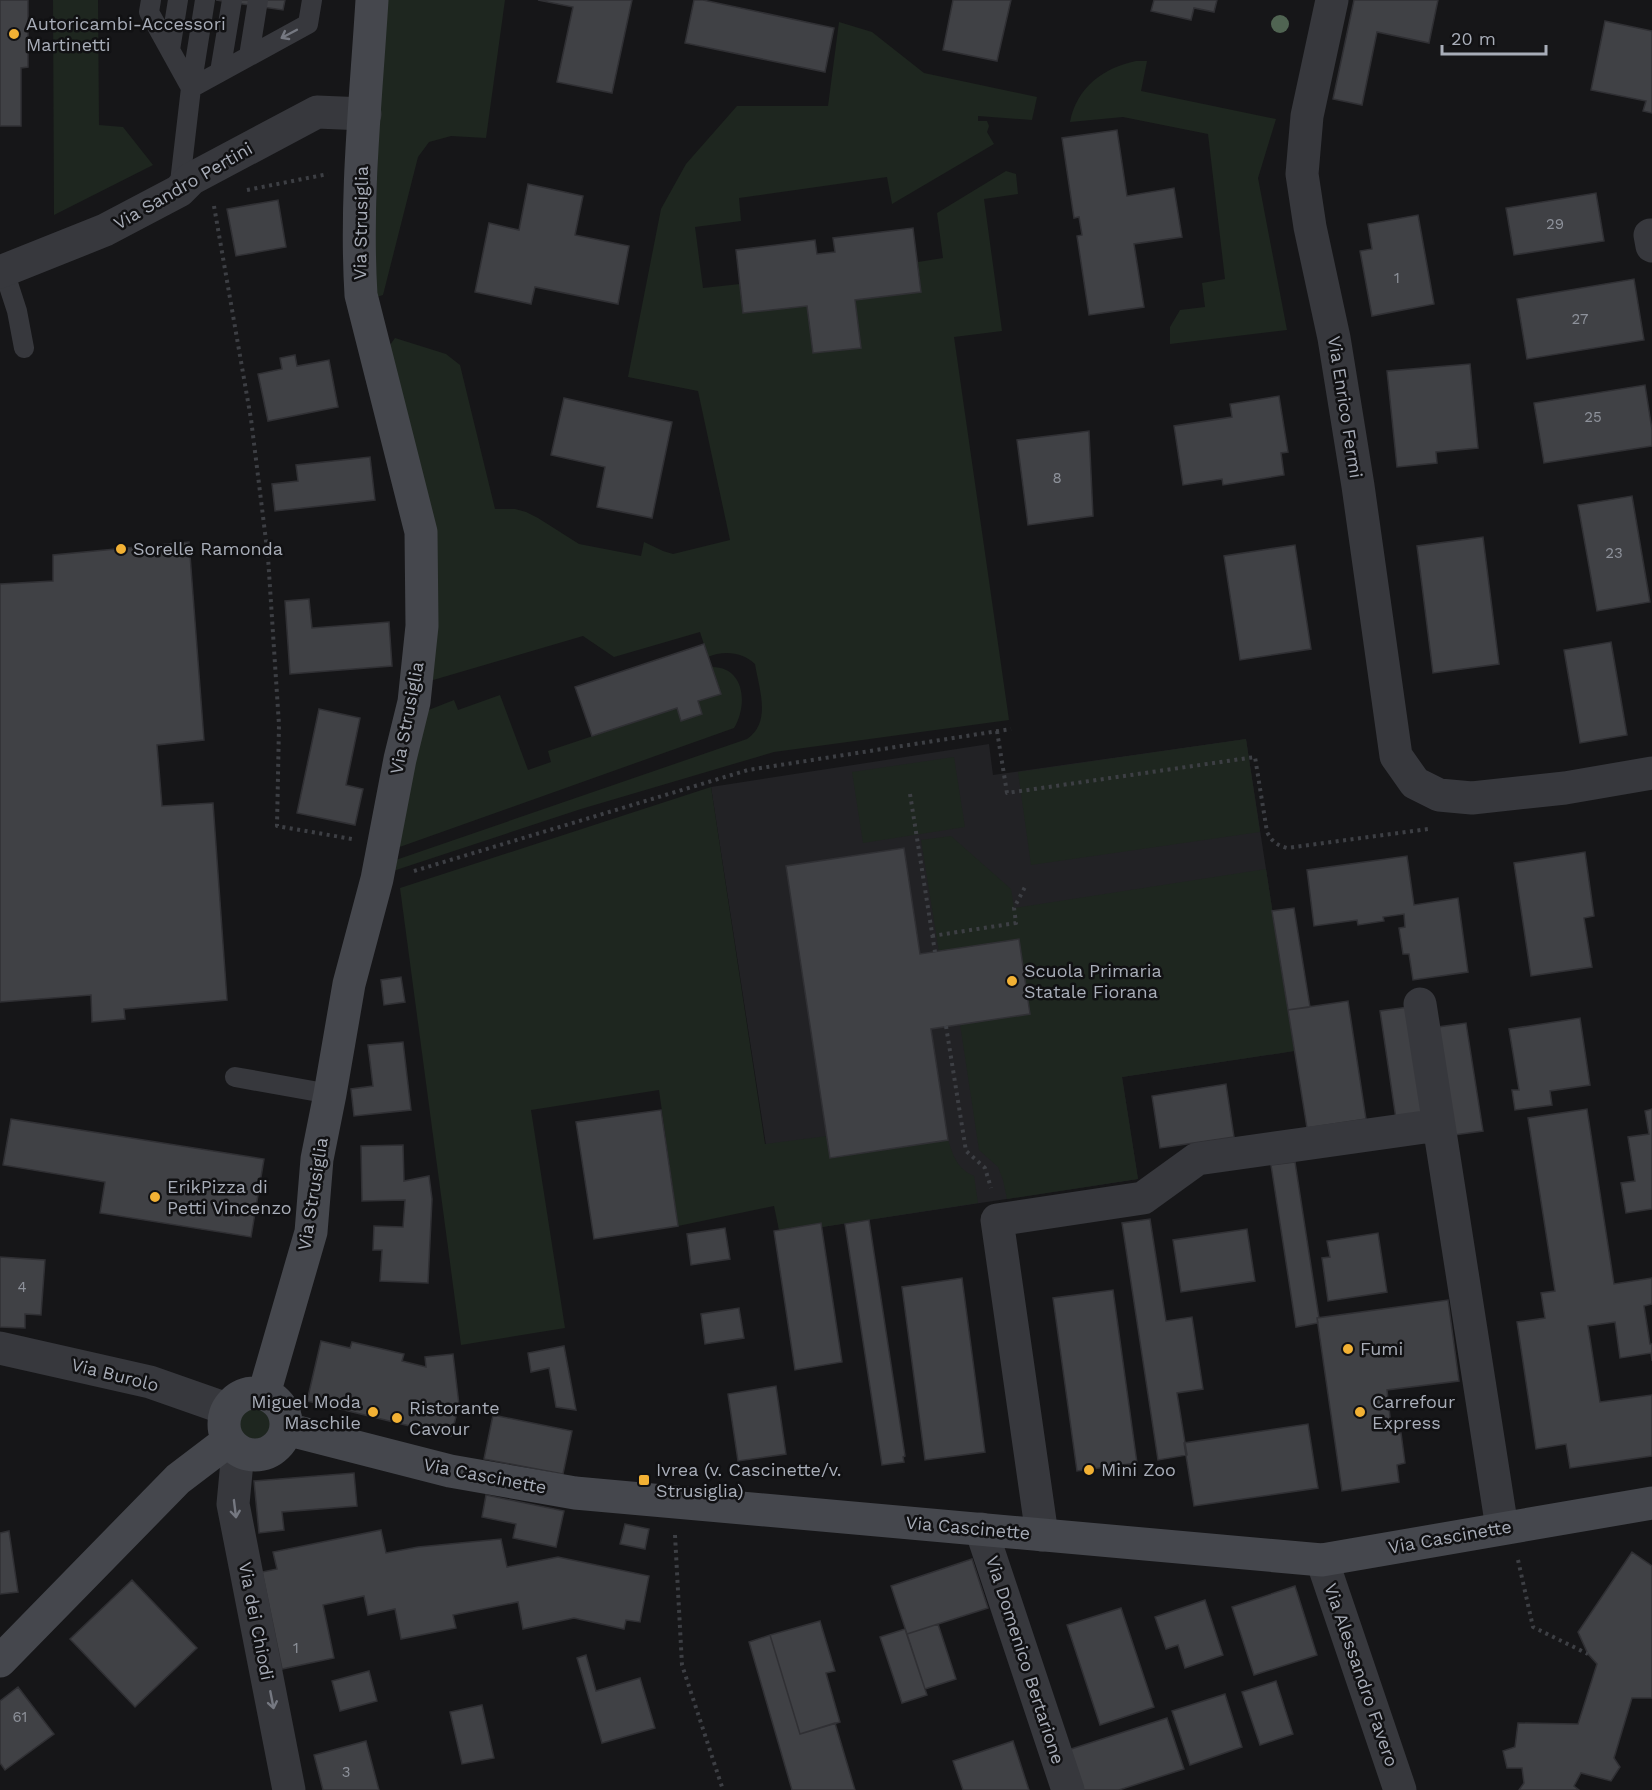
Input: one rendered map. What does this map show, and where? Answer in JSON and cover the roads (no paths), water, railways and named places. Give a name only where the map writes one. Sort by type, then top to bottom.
[{"type":"main road","name":"Via Strusiglia","points":[[264,1394],[310,1232],[317,1159],[349,984],[383,879],[400,759],[414,702],[422,626],[421,532],[361,296],[358,258],[372,0]]},
{"type":"main road","points":[[264,1394],[276,1400],[283,1409],[286,1429],[281,1441],[269,1452],[247,1455],[233,1446],[223,1424],[227,1409],[232,1401],[242,1395],[264,1394]]},
{"type":"main road","name":"Via Cascinette","points":[[286,1429],[450,1471],[575,1493],[1322,1560],[1652,1503]]},
{"type":"main road","points":[[0,1660],[178,1479],[233,1446]]},
{"type":"street","name":"Via Enrico Fermi","points":[[1332,0],[1306,116],[1302,174],[1310,228],[1334,338],[1356,474],[1396,756],[1415,783],[1439,795],[1472,798],[1565,788],[1652,773]]},
{"type":"street","name":"Via Sandro Pertini","points":[[2,272],[105,230],[179,190],[191,179],[317,112],[365,114]]},
{"type":"street","points":[[1420,1004],[1507,1528]]},
{"type":"street","points":[[1042,1535],[997,1220],[1143,1198],[1197,1159],[1439,1125]]},
{"type":"street","name":"Via Burolo","points":[[0,1348],[150,1382],[227,1409]]},
{"type":"street","name":"Via dei Chiodi","points":[[233,1446],[233,1504],[290,1790]]},
{"type":"street","name":"Via Domenico Bertarione","points":[[981,1529],[1068,1790]]},
{"type":"street","name":"Via Alessandro Favero","points":[[1322,1560],[1400,1790]]},
{"type":"lane","points":[[170,50],[178,0]]},
{"type":"lane","points":[[179,190],[191,88],[205,0]]},
{"type":"lane","points":[[220,72],[232,0]]},
{"type":"lane","points":[[249,56],[258,0]]},
{"type":"lane","points":[[191,88],[308,24],[312,0]]},
{"type":"lane","points":[[150,6],[191,88]]},
{"type":"lane","points":[[2,272],[17,311],[24,348]]},
{"type":"lane","points":[[235,1077],[330,1094]]},
{"type":"place","name":"Autoricambi-Accessori Martinetti","points":[[14,34]]},
{"type":"place","name":"Sorelle Ramonda","points":[[121,549]]},
{"type":"place","name":"Scuola Primaria Statale Fiorana","points":[[1012,981]]},
{"type":"place","name":"ErikPizza di Petti Vincenzo","points":[[155,1197]]},
{"type":"place","name":"Fumi","points":[[1348,1349]]},
{"type":"place","name":"Miguel Moda Maschile","points":[[373,1412]]},
{"type":"place","name":"Carrefour Express","points":[[1360,1412]]},
{"type":"place","name":"Ristorante Cavour","points":[[397,1418]]},
{"type":"place","name":"Mini Zoo","points":[[1089,1470]]},
{"type":"place","name":"Ivrea (v. Cascinette/v. Strusiglia)","points":[[644,1480]]}]
